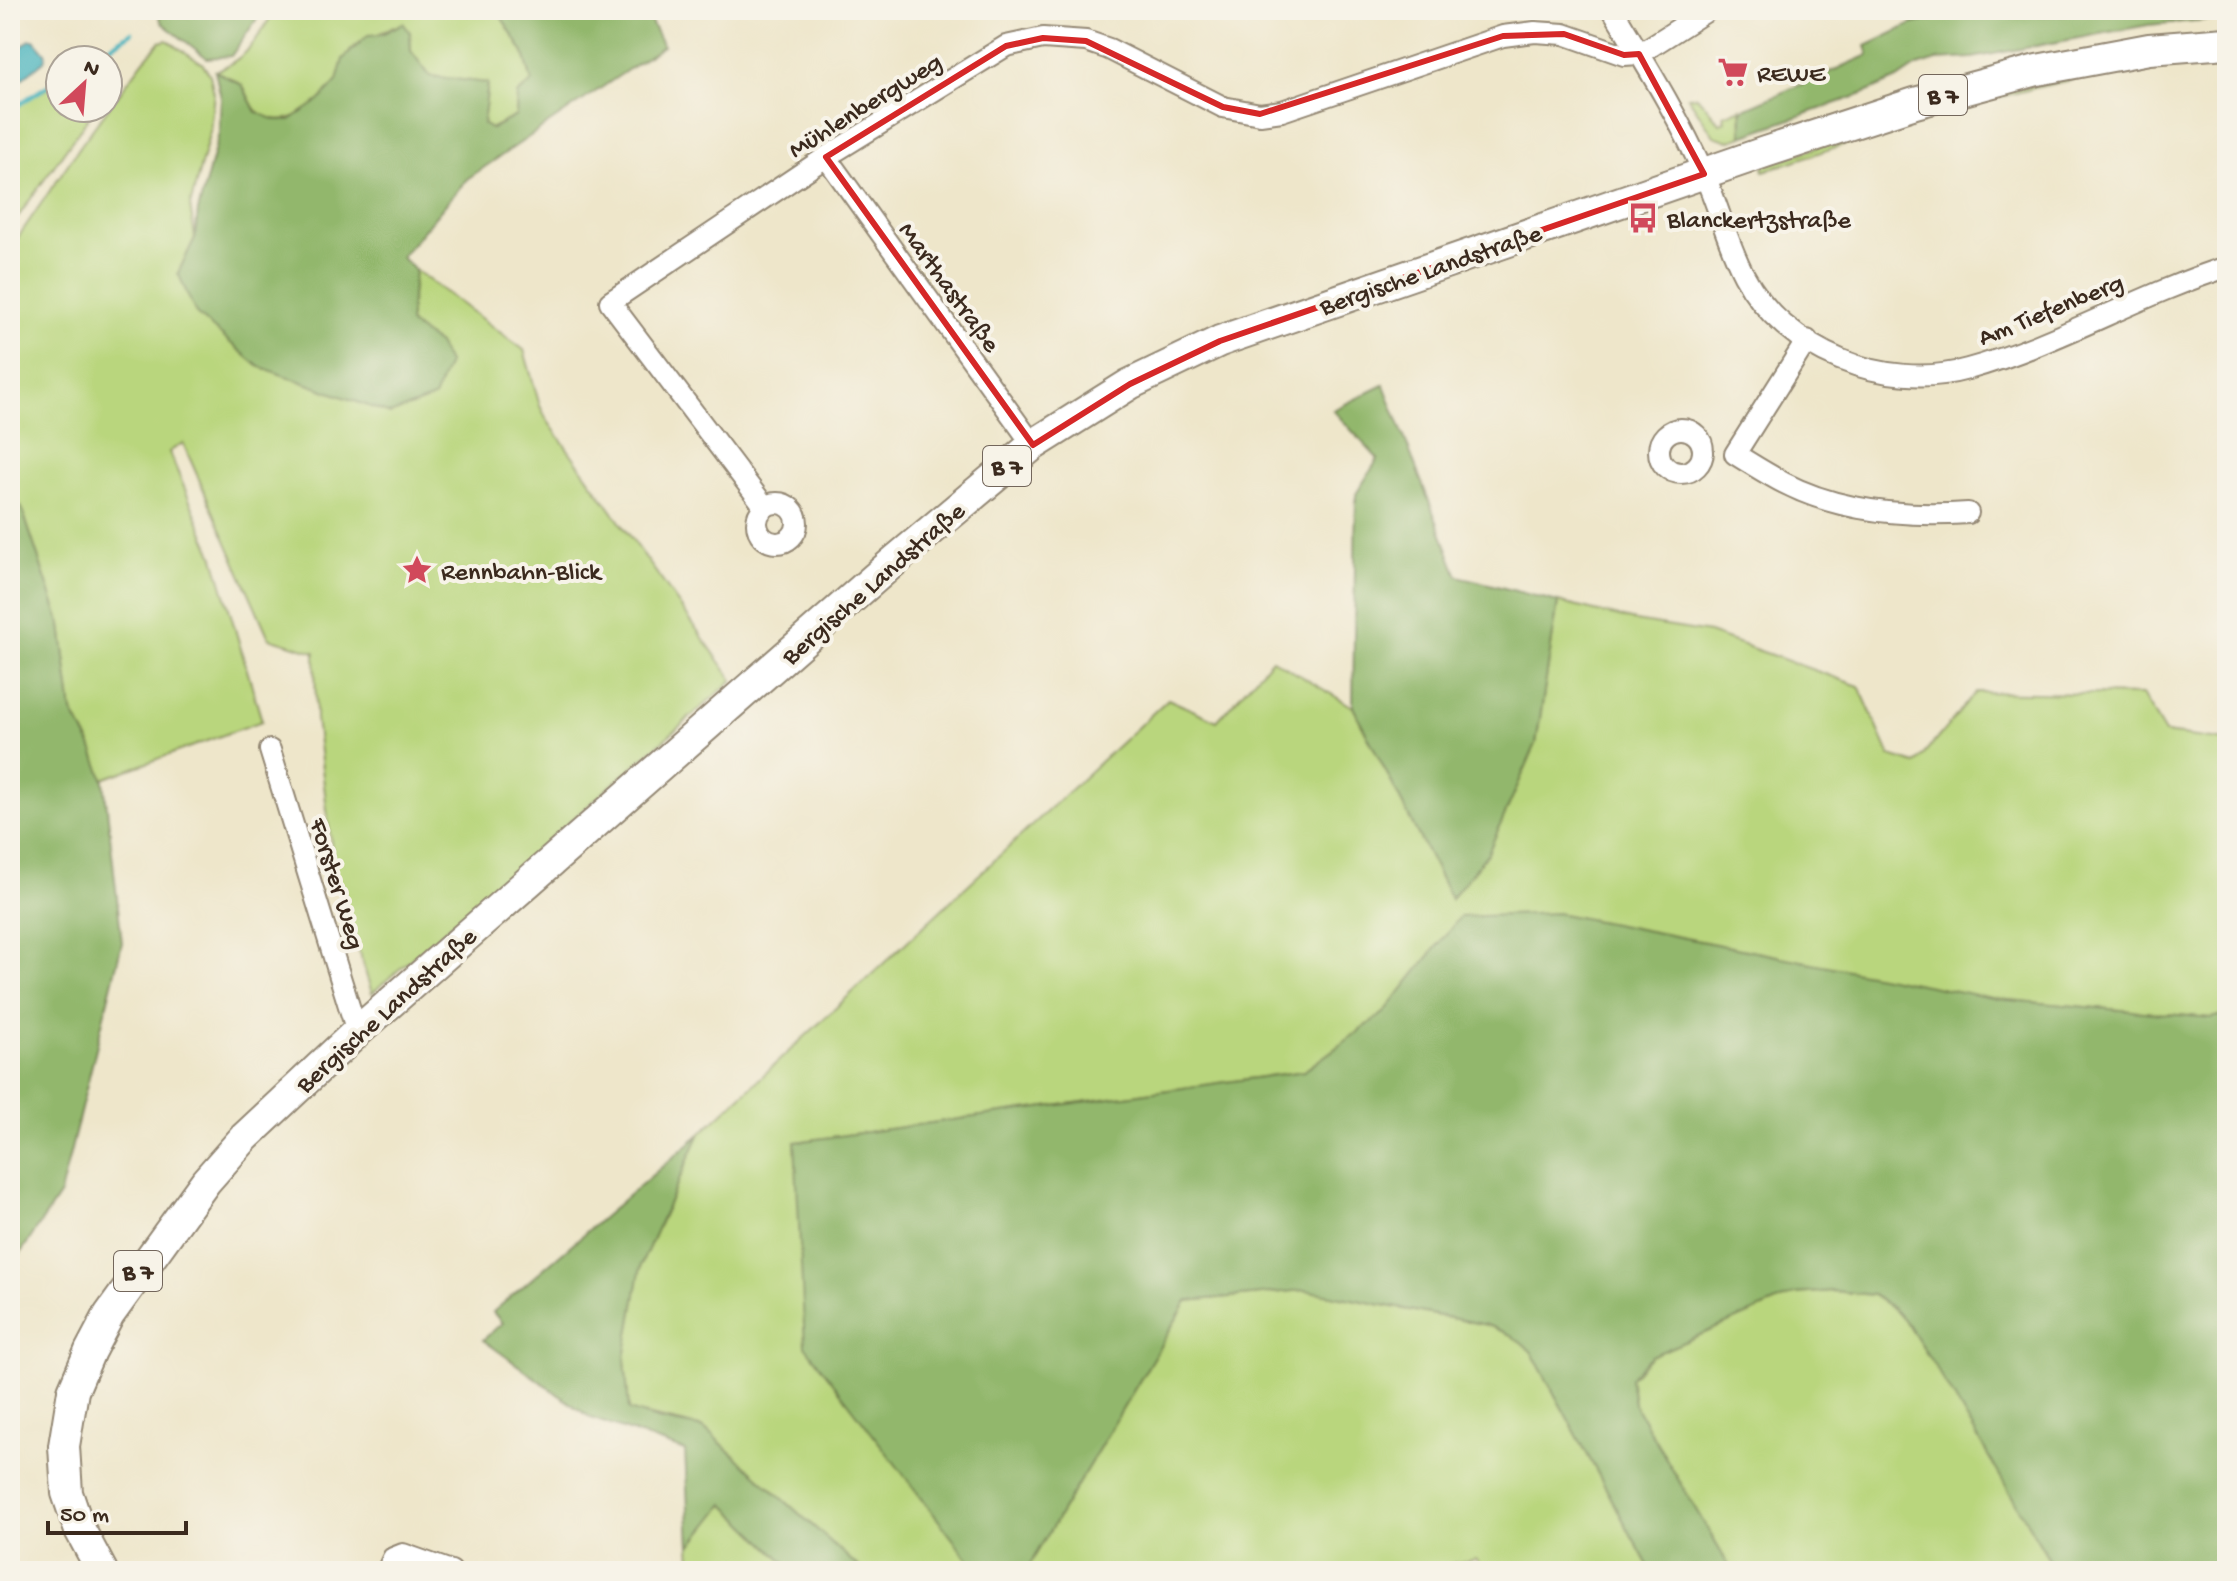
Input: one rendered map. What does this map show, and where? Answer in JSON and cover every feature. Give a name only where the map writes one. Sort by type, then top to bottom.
[{"type":"main road","name":"Bergische Landstraße","points":[[102,1571],[71,1506],[63,1463],[68,1412],[90,1351],[124,1291],[206,1181],[244,1138],[357,1032],[892,563],[1033,445],[1130,384],[1220,341],[1421,269],[1891,111],[2037,70],[2149,49],[2227,43]]},
{"type":"street","points":[[1613,10],[1704,174]]},
{"type":"street","points":[[1639,54],[1708,10]]},
{"type":"street","name":"Mühlenbergweg","points":[[765,507],[610,302],[826,157],[1006,46],[1043,38],[1086,41],[1109,49],[1223,107],[1260,114],[1282,111],[1503,36],[1535,32],[1564,34],[1624,55],[1639,54]]},
{"type":"street","name":"Marthastraße","points":[[826,157],[1033,445]]},
{"type":"street","name":"Am Tiefenberg","points":[[1704,174],[1745,277],[1764,303],[1787,326],[1807,340],[1835,358],[1863,368],[1913,376],[1965,370],[2017,354],[2127,305],[2227,267]]},
{"type":"street","points":[[1735,454],[1807,340]]},
{"type":"street","points":[[1703,453],[1735,454],[1785,483],[1840,502],[1904,515],[1968,513]]},
{"type":"street","name":"Forster Weg","points":[[270,750],[357,1032]]},
{"type":"street","points":[[387,1571],[393,1558],[403,1554],[451,1571]]},
{"type":"highlighted area","points":[[1564,34],[1624,55],[1639,54],[1704,174],[1220,341],[1130,384],[1033,445],[826,157],[1006,46],[1043,38],[1086,41],[1223,107],[1260,114],[1503,36]]},
{"type":"green space","points":[[156,10],[263,10],[231,56],[207,58],[162,23]]},
{"type":"green space","points":[[275,10],[497,10],[524,53],[532,82],[517,95],[516,116],[490,129],[483,124],[488,83],[430,76],[411,51],[410,32],[393,26],[351,50],[333,88],[315,106],[292,117],[269,118],[255,109],[239,84],[215,71],[244,54]]},
{"type":"green space","points":[[497,10],[645,10],[663,46],[467,179],[401,257],[415,270],[409,323],[438,344],[448,363],[434,398],[390,414],[258,366],[196,314],[178,273],[195,238],[198,211],[219,133],[221,98],[215,71],[242,85],[256,112],[276,120],[290,120],[320,100],[337,81],[343,59],[368,35],[382,34],[403,23],[410,32],[411,51],[430,76],[488,83],[483,124],[491,129],[516,116],[517,95],[532,82],[524,53]]},
{"type":"green space","points":[[1930,10],[2078,10],[2060,15],[1947,16],[1912,24],[1932,15]]},
{"type":"green space","points":[[2078,10],[2227,10],[2227,18],[2148,25],[1972,58],[1937,60],[1915,67],[1863,94],[1742,136],[1742,110],[1869,55],[1866,46],[1912,24],[1947,16],[2060,15]]},
{"type":"green space","points":[[167,40],[202,63],[210,75],[214,93],[210,131],[190,206],[195,238],[178,273],[438,344],[409,323],[415,270],[524,350],[547,420],[733,680],[372,993],[335,876],[316,719],[315,652],[269,638],[183,443],[169,452],[214,557],[262,721],[103,779],[90,743],[72,712],[61,625],[21,506],[10,506],[10,249],[97,124],[124,124],[124,87],[160,42]]},
{"type":"green space","points":[[2227,53],[2227,59],[2125,70],[2023,91],[1936,115],[1764,171],[1763,166],[1903,118],[2110,65]]},
{"type":"green space","points":[[44,90],[44,124],[84,124],[10,228],[10,111]]},
{"type":"green space","points":[[1697,96],[1720,123],[1725,121],[1724,115],[1741,108],[1742,136],[1729,141],[1714,136],[1688,97]]},
{"type":"green space","points":[[1384,385],[1458,576],[1558,602],[1536,744],[1488,853],[1451,899],[1353,707],[1356,494],[1378,459],[1333,410]]},
{"type":"green space","points":[[10,506],[21,506],[61,625],[72,712],[90,743],[104,781],[122,943],[60,1194],[10,1269]]},
{"type":"green space","points":[[1558,602],[1635,621],[1709,633],[1859,686],[1890,756],[1916,764],[1976,692],[2142,695],[2165,733],[2227,741],[2227,1014],[2212,1018],[1997,999],[1460,917],[1384,1013],[1304,1071],[795,1142],[974,1571],[863,1571],[704,1428],[629,1411],[625,1358],[641,1264],[699,1135],[1168,699],[1217,721],[1272,659],[1353,707],[1451,899],[1536,744]]},
{"type":"green space","points":[[1557,913],[1997,999],[2212,1018],[2227,1014],[2227,1571],[2056,1571],[1909,1326],[1893,1308],[1873,1295],[1834,1291],[1795,1294],[1651,1356],[1630,1378],[1634,1404],[1732,1571],[1651,1571],[1531,1351],[1511,1335],[1487,1325],[1305,1290],[1187,1301],[1026,1571],[974,1571],[972,1564],[805,1346],[795,1142],[1304,1071],[1384,1013],[1460,917]]},
{"type":"green space","points":[[699,1135],[641,1265],[625,1358],[629,1410],[704,1428],[863,1571],[794,1571],[724,1504],[690,1547],[685,1451],[591,1418],[483,1340],[502,1323],[493,1312]]},
{"type":"green space","points":[[1305,1290],[1487,1325],[1512,1335],[1531,1351],[1651,1571],[1484,1571],[1476,1559],[1414,1571],[1026,1571],[1187,1301]]},
{"type":"green space","points":[[1834,1291],[1873,1295],[1893,1308],[1909,1326],[1946,1383],[2056,1571],[1732,1571],[1634,1404],[1630,1378],[1651,1356],[1795,1294]]},
{"type":"green space","points":[[724,1504],[794,1571],[692,1571],[690,1547]]},
{"type":"water","points":[[34,40],[44,52],[44,61],[18,82],[10,81],[10,56]]},
{"type":"waterway","points":[[114,44],[131,33]]},
{"type":"waterway","points":[[10,110],[44,88]]},
{"type":"place","name":"REWE","points":[[1733,72]]},
{"type":"place","name":"Blanckertzstraße","points":[[1643,218]]},
{"type":"place","name":"Rennbahn-Blick","points":[[417,570]]}]
